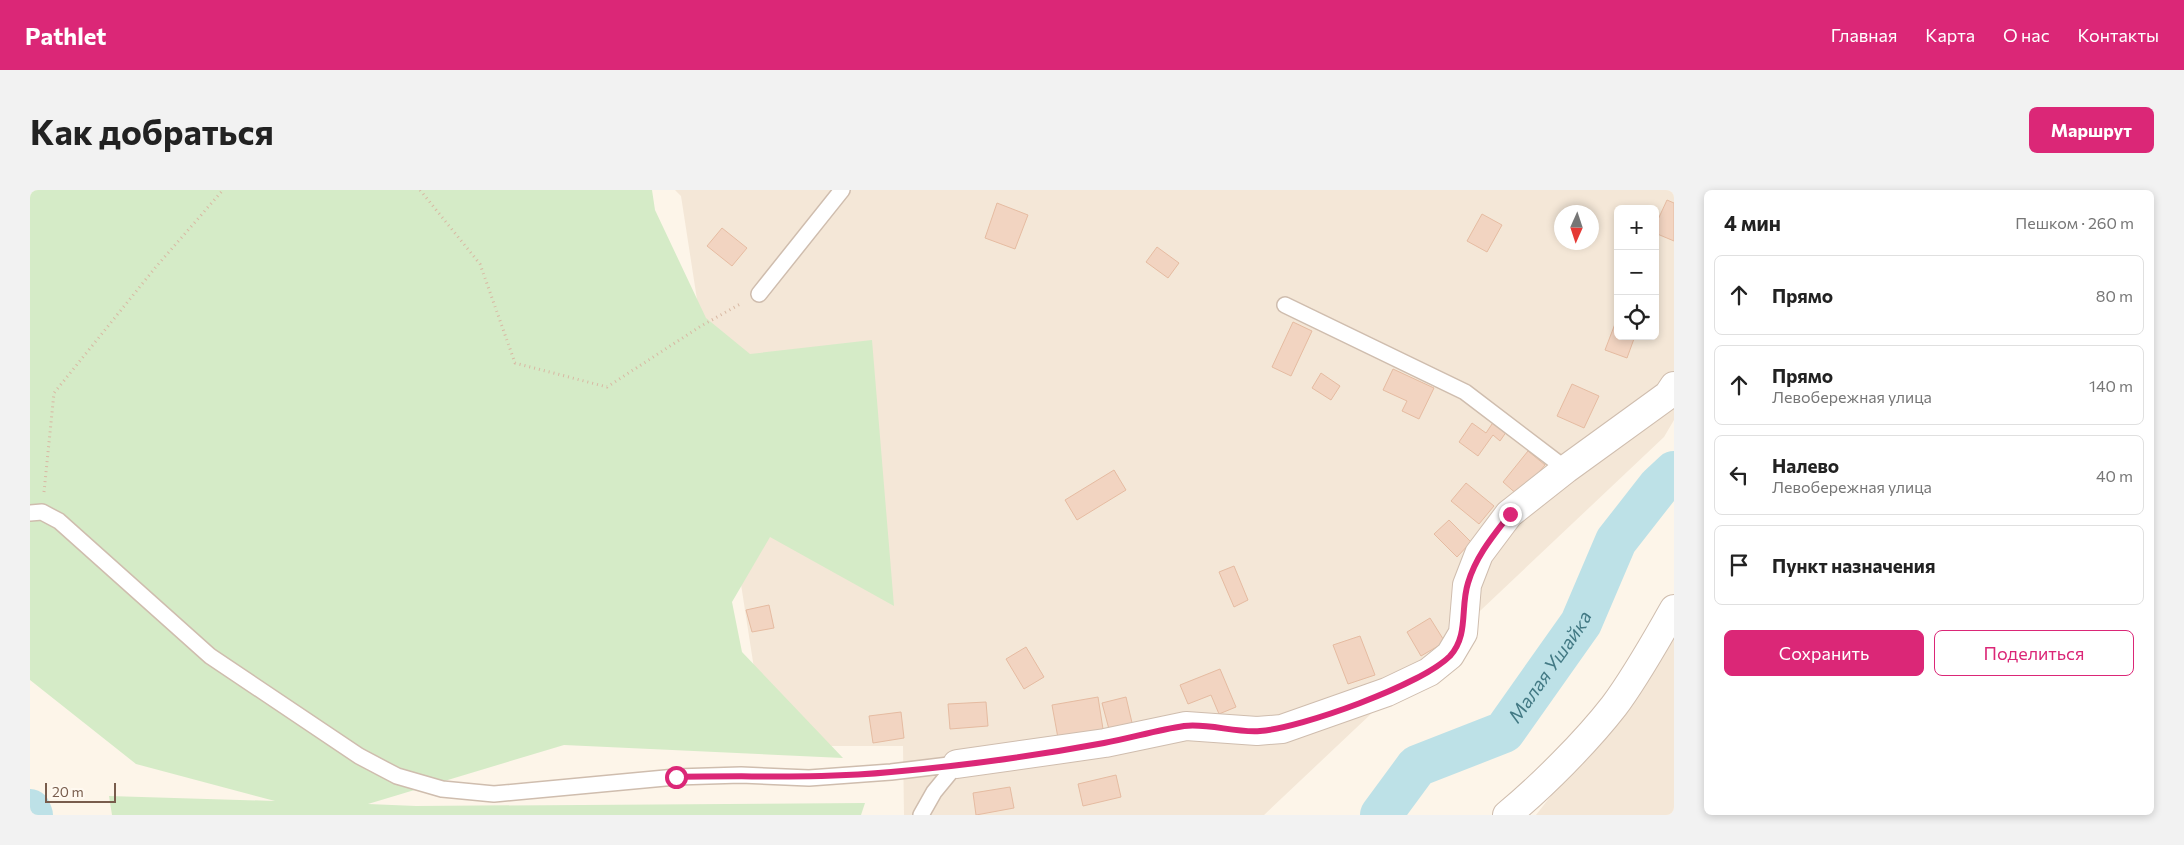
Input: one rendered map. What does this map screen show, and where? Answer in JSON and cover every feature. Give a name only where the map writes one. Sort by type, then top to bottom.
[{"type":"street","points":[[957,764],[1104,743],[1186,726],[1257,731],[1282,729],[1351,706],[1429,672],[1450,655],[1463,633],[1467,585],[1480,554],[1510,514],[1566,469],[1668,395],[1674,386]]},
{"type":"street","points":[[1507,815],[1529,797],[1613,706],[1646,657],[1674,609]]},
{"type":"lane","points":[[759,294],[842,190]]},
{"type":"lane","points":[[1284,304],[1465,392],[1566,469]]},
{"type":"lane","points":[[36,513],[59,521],[210,656],[360,756],[397,776],[442,790],[494,794],[676,777],[741,775],[809,778],[891,772],[957,764]]},
{"type":"lane","points":[[921,815],[934,792],[957,764]]},
{"type":"path","points":[[36,513],[54,392],[155,268],[223,190]]},
{"type":"path","points":[[420,190],[480,264],[515,364],[606,387],[701,326],[759,294]]},
{"type":"shaded area","points":[[675,190],[1674,190],[1674,420],[1664,437],[1264,815],[904,815],[903,746],[766,746],[681,196]]},
{"type":"shaded area","points":[[1674,638],[1674,815],[1536,815]]},
{"type":"green space","points":[[30,190],[652,190],[655,210],[706,318],[750,354],[872,340],[894,606],[770,537],[732,602],[742,652],[843,758],[564,745],[368,804],[416,806],[865,803],[861,815],[112,815],[109,796],[275,801],[136,764],[30,680]]},
{"type":"building","points":[[1667,200],[1674,203],[1674,241],[1659,235],[1659,217]]},
{"type":"building","points":[[997,203],[1028,215],[1015,249],[985,238]]},
{"type":"building","points":[[1482,214],[1502,225],[1487,252],[1467,241]]},
{"type":"building","points":[[722,228],[747,248],[732,266],[707,246]]},
{"type":"building","points":[[1157,247],[1179,263],[1168,278],[1146,262]]},
{"type":"building","points":[[1293,322],[1312,331],[1291,376],[1272,367]]},
{"type":"building","points":[[1614,326],[1614,340],[1634,340],[1627,358],[1605,350]]},
{"type":"building","points":[[1393,369],[1434,388],[1419,419],[1402,411],[1407,401],[1383,390]]},
{"type":"building","points":[[1321,373],[1340,386],[1331,400],[1312,388]]},
{"type":"building","points":[[1572,384],[1599,396],[1584,428],[1557,416]]},
{"type":"building","points":[[1496,418],[1509,428],[1500,441],[1493,435],[1478,456],[1459,442],[1472,423],[1486,433]]},
{"type":"building","points":[[1528,451],[1545,465],[1519,496],[1503,482]]},
{"type":"building","points":[[1114,470],[1126,490],[1077,520],[1065,500]]},
{"type":"building","points":[[1466,483],[1494,506],[1479,524],[1451,501]]},
{"type":"building","points":[[1449,520],[1471,542],[1457,557],[1434,534]]},
{"type":"building","points":[[1234,566],[1248,600],[1234,607],[1219,572]]},
{"type":"building","points":[[769,605],[774,628],[752,632],[746,610]]},
{"type":"building","points":[[1430,618],[1445,642],[1421,656],[1407,632]]},
{"type":"building","points":[[1360,636],[1375,675],[1348,684],[1333,645]]},
{"type":"building","points":[[1026,647],[1044,677],[1024,689],[1006,659]]},
{"type":"building","points":[[1220,669],[1236,707],[1219,714],[1211,695],[1188,704],[1180,685]]},
{"type":"building","points":[[1098,697],[1103,729],[1058,738],[1052,705]]},
{"type":"building","points":[[1126,697],[1133,727],[1110,733],[1102,703]]},
{"type":"building","points":[[986,702],[988,726],[950,729],[948,704]]},
{"type":"building","points":[[901,712],[904,738],[873,743],[869,716]]},
{"type":"building","points":[[1116,775],[1121,797],[1083,806],[1078,784]]},
{"type":"building","points":[[1010,787],[1014,808],[976,815],[973,793]]},
{"type":"waterway","name":"Малая Ушайка","points":[[1381,815],[1417,766],[1504,732],[1581,623],[1616,541],[1659,486],[1674,472]]},
{"type":"waterway","name":"Малая Ушайка","points":[[30,810],[32,815]]},
{"type":"route","points":[[676,777],[741,775],[809,778],[891,772],[1010,758],[1104,743],[1186,726],[1257,731],[1282,729],[1386,692],[1429,672],[1450,655],[1463,633],[1467,585],[1480,554],[1510,514]]}]
